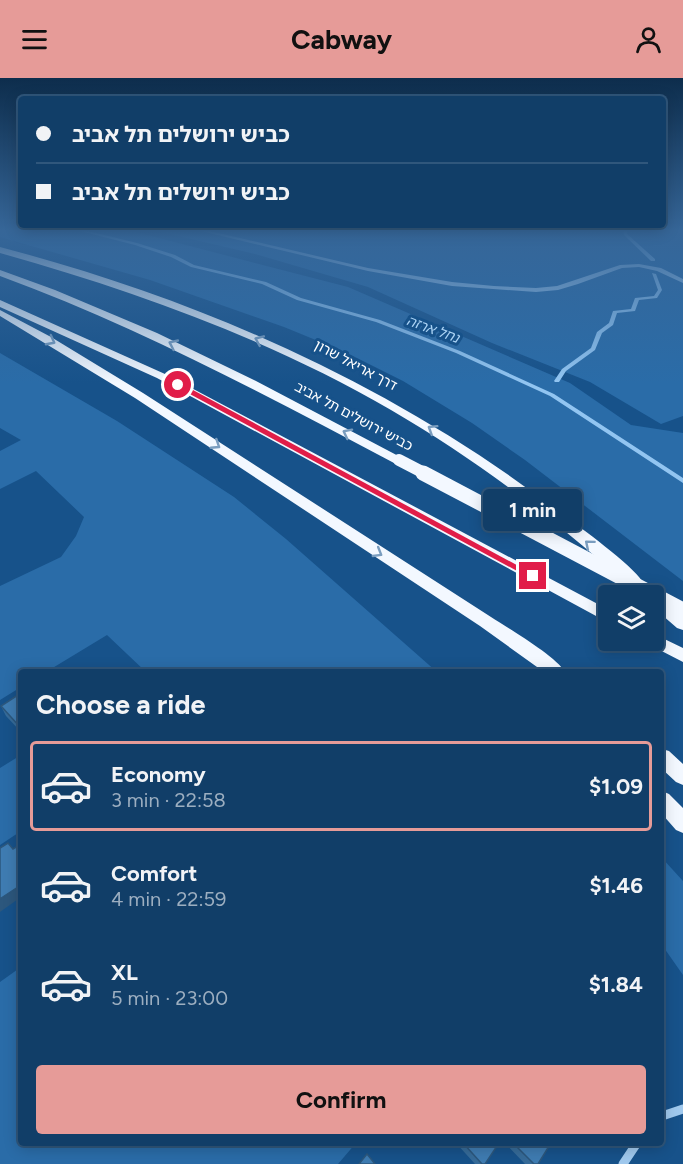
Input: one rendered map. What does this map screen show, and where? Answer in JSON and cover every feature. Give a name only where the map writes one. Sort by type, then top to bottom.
[{"type":"highway","name":"כביש ירושלים תל אביב","points":[[23,282],[81,303],[206,360],[683,610]]},
{"type":"highway","name":"דרך אריאל שרון","points":[[103,282],[283,350],[356,386],[423,424],[488,467],[580,536],[637,585]]},
{"type":"highway","points":[[0,303],[160,376],[598,611]]},
{"type":"highway","points":[[0,313],[61,346],[231,454],[364,545],[483,619],[552,669]]},
{"type":"highway","points":[[664,608],[683,624]]},
{"type":"highway","points":[[664,646],[683,656]]},
{"type":"highway","points":[[538,658],[547,669]]},
{"type":"highway","points":[[664,760],[683,776]]},
{"type":"highway","points":[[664,802],[683,824]]},
{"type":"street","points":[[446,282],[549,290],[579,282]]},
{"type":"street","points":[[664,1115],[683,1109]]},
{"type":"street","points":[[622,1164],[635,1146]]},
{"type":"shaded area","points":[[155,282],[327,282],[348,287],[570,383],[631,425],[683,433],[683,581],[525,460],[472,423],[403,381],[345,352],[284,327]]},
{"type":"shaded area","points":[[350,282],[683,282],[683,416],[661,424],[590,382],[492,343],[368,287]]},
{"type":"shaded area","points":[[0,353],[117,421],[234,497],[286,539],[434,669],[143,669],[107,635],[51,669],[18,669],[18,689],[0,700],[0,586],[61,557],[76,536],[84,517],[36,471],[0,489],[0,451],[21,440],[0,428]]},
{"type":"shaded area","points":[[18,757],[18,833],[0,845],[0,768]]},
{"type":"shaded area","points":[[664,860],[683,881],[683,975],[664,948]]},
{"type":"shaded area","points":[[18,969],[18,1146],[353,1146],[338,1164],[0,1164],[0,982]]},
{"type":"building","points":[[18,695],[18,725],[1,706]]},
{"type":"building","points":[[8,843],[13,849],[18,846],[18,887],[0,899],[0,848]]},
{"type":"building","points":[[466,1146],[497,1146],[485,1164],[482,1164]]},
{"type":"building","points":[[516,1146],[549,1146],[538,1164],[534,1164]]},
{"type":"building","points":[[367,1154],[375,1164],[359,1164]]},
{"type":"waterway","name":"נחל ארזה","points":[[258,282],[299,299],[378,321],[458,352],[552,395],[683,481]]},
{"type":"waterway","points":[[557,381],[564,370],[593,349],[600,332],[611,324],[615,312],[633,310],[637,299],[655,297],[660,290],[657,282]]},
{"type":"route","points":[[178,385],[533,576]]}]
